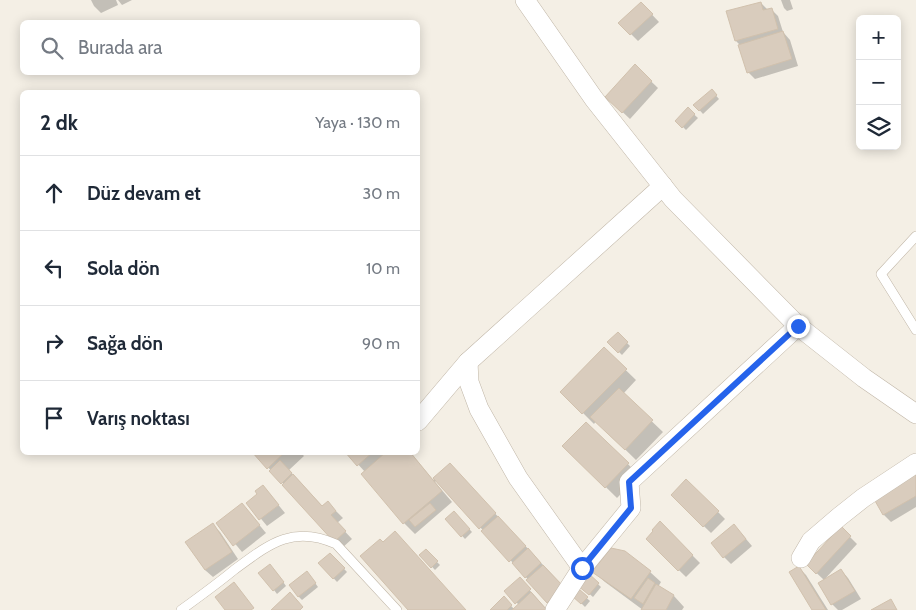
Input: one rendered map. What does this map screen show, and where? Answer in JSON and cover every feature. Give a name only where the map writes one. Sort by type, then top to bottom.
[{"type":"street","points":[[524,0],[594,99],[673,199],[798,326],[864,378],[916,414]]},
{"type":"street","points":[[420,419],[468,362],[663,186]]},
{"type":"street","points":[[555,610],[582,568],[631,508],[629,482],[798,326]]},
{"type":"street","points":[[468,362],[469,382],[479,409],[518,478],[582,568]]},
{"type":"street","points":[[802,558],[811,541],[839,517],[863,498],[916,464]]},
{"type":"lane","points":[[916,236],[881,274],[916,330]]},
{"type":"lane","points":[[181,610],[267,546],[284,538],[305,536],[336,544],[397,610]]},
{"type":"building","points":[[641,2],[653,14],[630,35],[618,23]]},
{"type":"building","points":[[761,2],[763,10],[772,8],[778,29],[735,41],[726,11]]},
{"type":"building","points":[[783,31],[792,59],[747,73],[738,45]]},
{"type":"building","points":[[635,64],[652,81],[622,113],[605,97]]},
{"type":"building","points":[[712,89],[717,95],[699,111],[693,105]]},
{"type":"building","points":[[688,107],[695,114],[682,128],[675,121]]},
{"type":"building","points":[[618,332],[628,342],[618,353],[607,342]]},
{"type":"building","points":[[604,347],[627,369],[582,414],[560,392]]},
{"type":"building","points":[[619,388],[653,420],[625,450],[590,417]]},
{"type":"building","points":[[586,422],[629,463],[605,488],[562,446]]},
{"type":"building","points":[[255,455],[282,455],[267,469]]},
{"type":"building","points":[[348,455],[370,455],[357,466]]},
{"type":"building","points":[[383,455],[412,455],[442,491],[403,524],[361,474]]},
{"type":"building","points":[[280,460],[292,473],[281,484],[269,471]]},
{"type":"building","points":[[450,463],[496,513],[479,529],[433,478]]},
{"type":"building","points":[[293,474],[322,506],[328,501],[336,511],[331,515],[346,531],[334,542],[282,485]]},
{"type":"building","points":[[916,474],[916,496],[883,515],[874,499]]},
{"type":"building","points":[[686,479],[719,511],[703,527],[671,495]]},
{"type":"building","points":[[263,485],[279,505],[259,520],[246,503],[257,494],[255,491]]},
{"type":"building","points":[[242,503],[260,525],[233,546],[216,523]]},
{"type":"building","points":[[430,503],[436,510],[415,527],[409,520]]},
{"type":"building","points":[[454,511],[470,529],[461,537],[445,519]]},
{"type":"building","points":[[498,516],[526,546],[509,562],[481,531]]},
{"type":"building","points":[[660,521],[693,555],[678,571],[646,539]]},
{"type":"building","points":[[213,523],[232,552],[205,570],[185,542]]},
{"type":"building","points":[[734,524],[746,539],[723,558],[711,543]]},
{"type":"building","points":[[841,526],[851,536],[816,574],[806,564]]},
{"type":"building","points":[[395,531],[466,610],[408,610],[360,556],[380,539],[383,542]]},
{"type":"building","points":[[528,548],[541,563],[525,578],[512,563]]},
{"type":"building","points":[[611,548],[625,551],[651,571],[631,599],[592,572]]},
{"type":"building","points":[[426,549],[438,561],[431,568],[419,555]]},
{"type":"building","points":[[330,553],[345,568],[333,579],[318,563]]},
{"type":"building","points":[[270,564],[284,582],[273,591],[258,573]]},
{"type":"building","points":[[543,565],[564,587],[547,603],[526,580]]},
{"type":"building","points":[[799,566],[826,610],[812,610],[789,572]]},
{"type":"building","points":[[841,569],[855,591],[831,605],[818,583]]},
{"type":"building","points":[[307,571],[316,583],[298,597],[289,585]]},
{"type":"building","points":[[588,573],[599,583],[589,595],[577,585]]},
{"type":"building","points":[[520,577],[531,589],[515,604],[504,591]]},
{"type":"building","points":[[648,578],[655,583],[643,604],[634,598]]},
{"type":"building","points":[[234,582],[254,608],[251,610],[225,610],[215,597]]},
{"type":"building","points":[[656,584],[674,595],[666,610],[641,610]]},
{"type":"building","points":[[579,589],[588,597],[581,604],[572,596]]},
{"type":"building","points":[[290,592],[303,607],[300,610],[271,610]]},
{"type":"building","points":[[531,592],[547,610],[512,610]]},
{"type":"building","points":[[504,596],[512,605],[507,610],[490,610]]},
{"type":"building","points":[[891,599],[897,610],[871,610]]},
{"type":"route","points":[[582,568],[631,508],[629,482],[798,326]]}]
